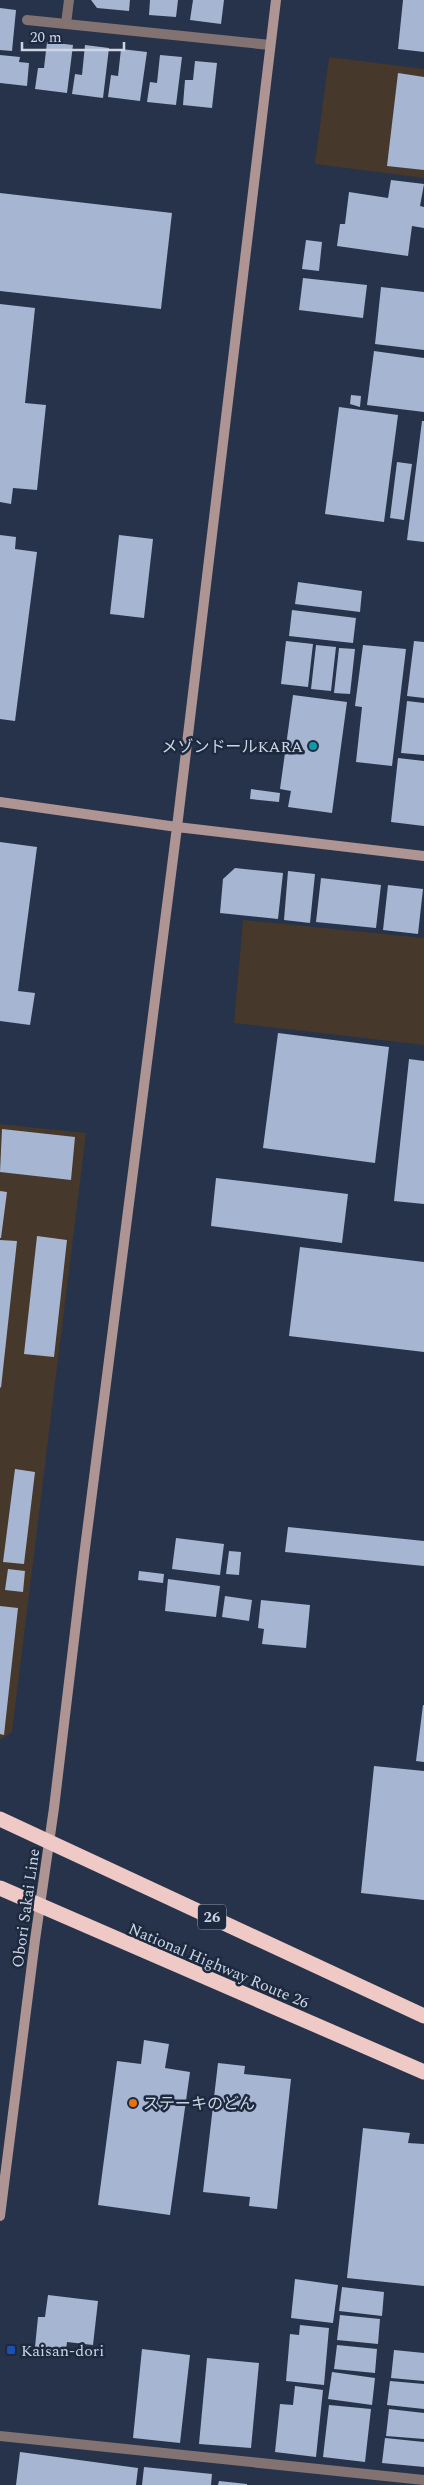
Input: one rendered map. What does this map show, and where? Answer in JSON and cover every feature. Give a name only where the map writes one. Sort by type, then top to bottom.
[{"type":"highway","name":"26","points":[[0,1820],[424,2016]]},
{"type":"highway","name":"National Highway Route 26","points":[[0,1888],[424,2072]]},
{"type":"street","points":[[66,24],[68,0]]},
{"type":"street","name":"Obori Sakai Line","points":[[0,2216],[177,827],[276,0]]},
{"type":"street","points":[[27,20],[270,46]]},
{"type":"street","points":[[0,802],[177,827],[424,856]]},
{"type":"street","points":[[0,2436],[424,2480]]},
{"type":"shaded area","points":[[329,57],[424,69],[424,178],[315,164]]},
{"type":"shaded area","points":[[243,920],[424,938],[424,1045],[234,1023]]},
{"type":"shaded area","points":[[0,1124],[86,1133],[12,1732],[0,1740]]},
{"type":"building","points":[[91,0],[130,0],[129,11],[97,8]]},
{"type":"building","points":[[150,0],[178,0],[176,17],[149,15]]},
{"type":"building","points":[[193,0],[224,0],[221,24],[190,20]]},
{"type":"building","points":[[403,0],[424,0],[424,52],[398,49]]},
{"type":"building","points":[[0,8],[16,10],[12,51],[0,50]]},
{"type":"building","points":[[47,42],[73,45],[67,93],[35,89],[38,68],[44,68]]},
{"type":"building","points":[[85,45],[109,48],[103,98],[72,94],[75,74],[82,75]]},
{"type":"building","points":[[121,49],[147,52],[140,101],[108,97],[111,75],[118,76]]},
{"type":"building","points":[[0,55],[20,57],[19,62],[29,63],[27,86],[0,83]]},
{"type":"building","points":[[160,55],[182,57],[176,105],[147,102],[150,82],[157,83]]},
{"type":"building","points":[[195,61],[217,63],[212,108],[183,105],[185,80],[193,80]]},
{"type":"building","points":[[398,73],[424,77],[424,170],[387,166]]},
{"type":"building","points":[[391,180],[424,184],[420,206],[424,207],[424,228],[412,226],[408,256],[337,246],[340,224],[345,224],[349,192],[388,198]]},
{"type":"building","points":[[0,193],[172,213],[161,309],[0,291]]},
{"type":"building","points":[[306,240],[322,242],[319,271],[302,269]]},
{"type":"building","points":[[303,278],[367,285],[363,318],[299,310]]},
{"type":"building","points":[[381,287],[424,292],[424,350],[375,344]]},
{"type":"building","points":[[0,304],[35,308],[25,403],[46,405],[37,490],[13,488],[11,504],[0,502]]},
{"type":"building","points":[[374,351],[424,358],[424,412],[367,405]]},
{"type":"building","points":[[351,395],[361,396],[360,407],[350,404]]},
{"type":"building","points":[[339,407],[398,415],[384,522],[325,514]]},
{"type":"building","points":[[422,421],[424,421],[424,542],[407,540]]},
{"type":"building","points":[[397,462],[412,464],[404,520],[390,518]]},
{"type":"building","points":[[0,535],[16,537],[15,549],[37,552],[15,721],[0,719]]},
{"type":"building","points":[[119,535],[153,539],[144,618],[110,614]]},
{"type":"building","points":[[298,582],[362,591],[360,612],[295,604]]},
{"type":"building","points":[[292,610],[356,618],[353,643],[289,636]]},
{"type":"building","points":[[286,641],[313,644],[308,687],[281,684]]},
{"type":"building","points":[[414,641],[424,642],[424,698],[407,696]]},
{"type":"building","points":[[316,645],[336,647],[331,691],[311,689]]},
{"type":"building","points":[[363,645],[406,649],[392,766],[356,762],[362,707],[355,706]]},
{"type":"building","points":[[339,648],[355,649],[350,694],[334,693]]},
{"type":"building","name":"メゾンドールKARA","points":[[293,695],[347,702],[332,813],[288,807],[291,791],[280,789]]},
{"type":"building","points":[[407,701],[424,703],[424,755],[401,753]]},
{"type":"building","points":[[398,758],[424,761],[424,826],[391,822]]},
{"type":"building","points":[[251,789],[280,793],[279,802],[250,799]]},
{"type":"building","points":[[0,842],[37,847],[18,991],[35,993],[30,1025],[0,1021]]},
{"type":"building","points":[[235,868],[283,873],[278,919],[220,913],[223,879]]},
{"type":"building","points":[[288,871],[315,874],[310,923],[284,920]]},
{"type":"building","points":[[321,878],[381,885],[376,928],[316,922]]},
{"type":"building","points":[[388,885],[423,889],[418,934],[383,930]]},
{"type":"building","points":[[278,1033],[389,1047],[375,1163],[263,1148]]},
{"type":"building","points":[[409,1059],[424,1061],[424,1204],[394,1201]]},
{"type":"building","points":[[2,1129],[75,1137],[71,1180],[0,1172]]},
{"type":"building","points":[[216,1178],[348,1194],[342,1243],[211,1226]]},
{"type":"building","points":[[0,1191],[7,1192],[1,1238],[0,1238]]},
{"type":"building","points":[[37,1236],[67,1240],[54,1357],[24,1354]]},
{"type":"building","points":[[0,1240],[17,1241],[1,1388],[0,1387]]},
{"type":"building","points":[[300,1247],[424,1262],[424,1352],[289,1336]]},
{"type":"building","points":[[15,1469],[35,1472],[24,1564],[3,1562]]},
{"type":"building","points":[[288,1527],[424,1541],[424,1566],[285,1552]]},
{"type":"building","points":[[176,1538],[224,1544],[220,1575],[172,1569]]},
{"type":"building","points":[[229,1551],[241,1552],[239,1575],[226,1574]]},
{"type":"building","points":[[8,1569],[25,1571],[23,1592],[5,1590]]},
{"type":"building","points":[[139,1571],[164,1574],[163,1583],[138,1580]]},
{"type":"building","points":[[168,1579],[220,1586],[216,1617],[165,1611]]},
{"type":"building","points":[[225,1596],[252,1600],[249,1621],[222,1617]]},
{"type":"building","points":[[261,1600],[310,1605],[306,1648],[262,1644],[264,1629],[258,1628]]},
{"type":"building","points":[[0,1606],[18,1608],[4,1735],[0,1734]]},
{"type":"building","points":[[424,1705],[424,1762],[416,1761]]},
{"type":"building","points":[[374,1766],[424,1771],[424,1900],[361,1893]]},
{"type":"building","points":[[144,2040],[169,2044],[165,2068],[190,2072],[170,2215],[98,2205],[117,2061],[141,2064]]},
{"type":"building","points":[[218,2063],[245,2066],[244,2074],[291,2079],[277,2209],[249,2206],[250,2197],[203,2192]]},
{"type":"building","points":[[363,2128],[410,2133],[408,2143],[424,2144],[424,2286],[347,2278]]},
{"type":"building","points":[[295,2279],[338,2285],[333,2323],[291,2318]]},
{"type":"building","points":[[342,2287],[384,2292],[382,2316],[339,2311]]},
{"type":"building","points":[[48,2295],[98,2301],[93,2345],[67,2342],[66,2350],[35,2347],[38,2317],[45,2317]]},
{"type":"building","points":[[340,2315],[380,2319],[378,2344],[337,2340]]},
{"type":"building","points":[[300,2325],[329,2328],[324,2385],[286,2381],[290,2334],[299,2335]]},
{"type":"building","points":[[337,2345],[377,2349],[375,2373],[334,2369]]},
{"type":"building","points":[[142,2349],[190,2355],[180,2443],[133,2438]]},
{"type":"building","points":[[394,2350],[424,2353],[424,2381],[391,2378]]},
{"type":"building","points":[[207,2358],[259,2363],[251,2448],[199,2444]]},
{"type":"building","points":[[332,2372],[375,2378],[372,2405],[328,2399]]},
{"type":"building","points":[[390,2381],[424,2384],[424,2409],[387,2405]]},
{"type":"building","points":[[295,2386],[323,2390],[316,2457],[275,2452],[280,2404],[293,2405]]},
{"type":"building","points":[[329,2405],[371,2409],[365,2462],[323,2457]]},
{"type":"building","points":[[389,2409],[424,2413],[424,2439],[386,2436]]},
{"type":"building","points":[[385,2438],[424,2442],[424,2467],[382,2463]]},
{"type":"building","points":[[20,2452],[138,2468],[136,2485],[16,2485]]},
{"type":"building","points":[[144,2467],[212,2474],[211,2485],[142,2485]]},
{"type":"building","points":[[219,2481],[247,2484],[247,2485],[218,2485]]},
{"type":"place","name":"メゾンドールKARA","points":[[313,746]]},
{"type":"place","name":"ステーキのどん","points":[[133,2103]]},
{"type":"place","name":"Kaisan-dori","points":[[11,2350]]}]
